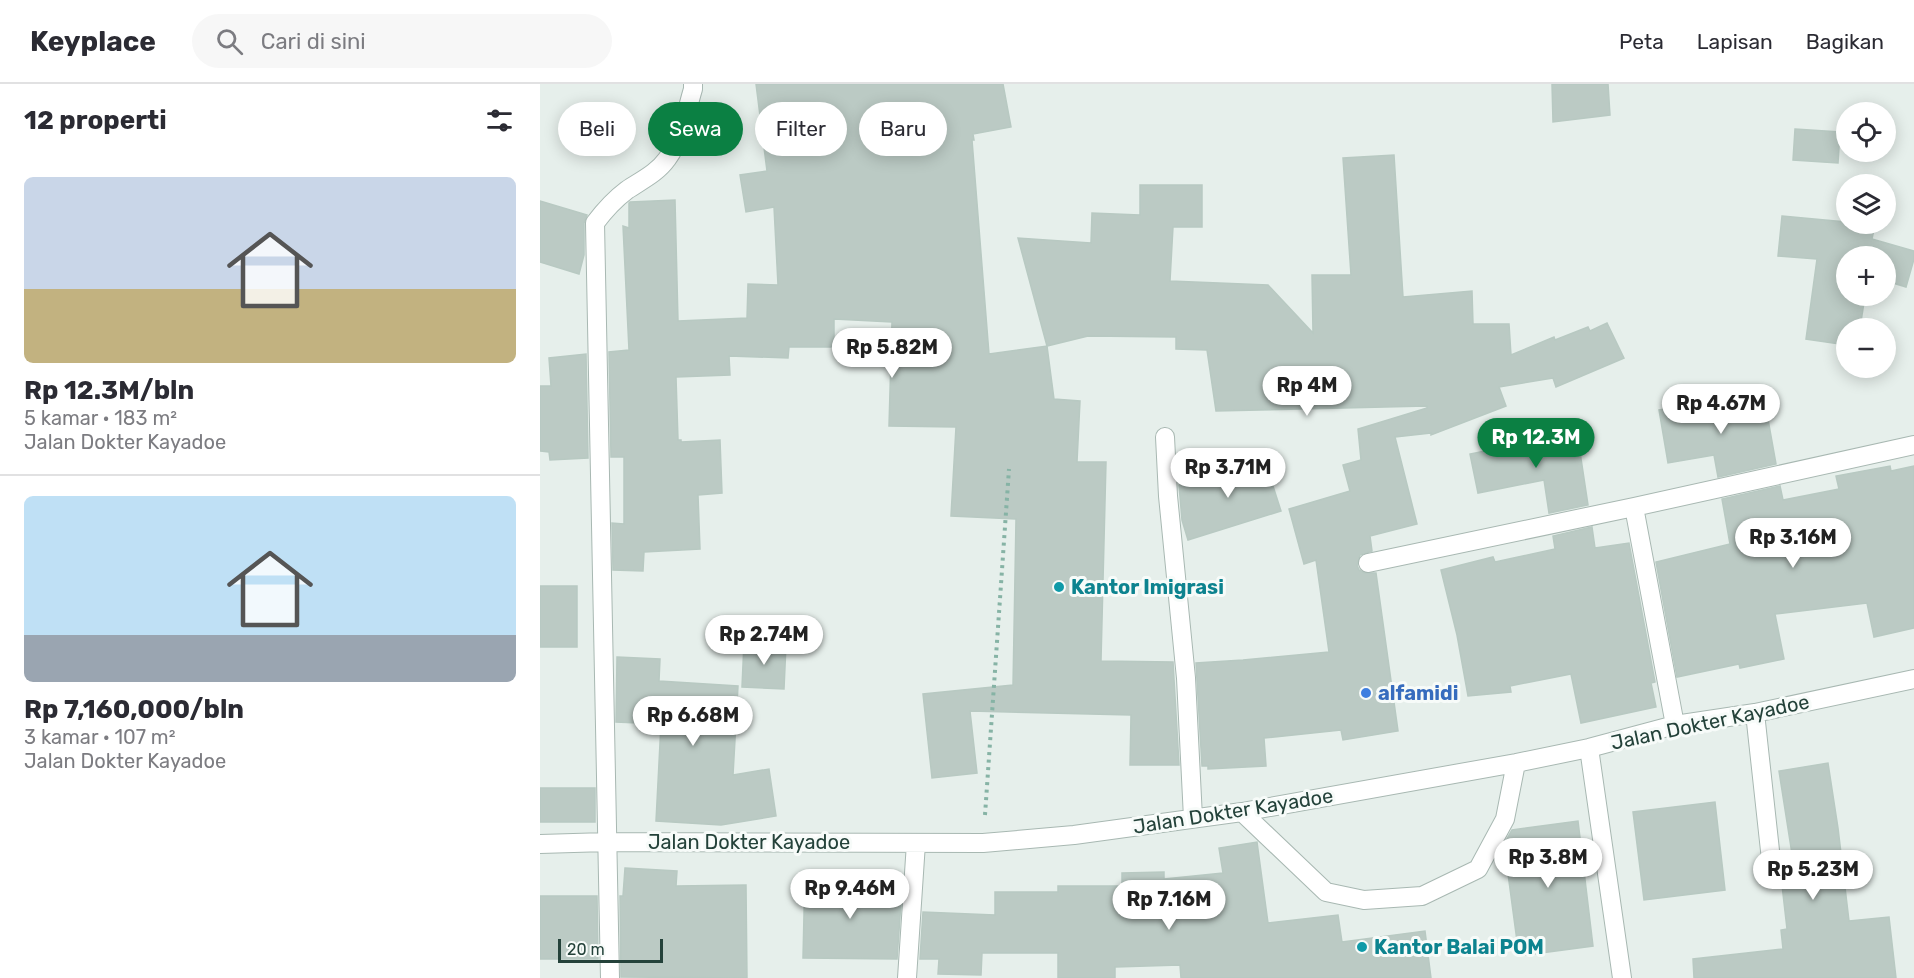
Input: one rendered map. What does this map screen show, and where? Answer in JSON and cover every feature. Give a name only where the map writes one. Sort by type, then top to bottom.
[{"type":"street","points":[[610,978],[595,223],[607,208],[626,191],[650,177],[667,159],[679,138],[693,84]]},
{"type":"street","points":[[1165,437],[1168,496],[1186,678],[1193,818]]},
{"type":"street","points":[[1368,563],[1914,445]]},
{"type":"street","points":[[1634,507],[1676,725]]},
{"type":"street","name":"Jalan Dokter Kayadoe","points":[[540,844],[607,842],[983,843],[1074,835],[1242,812],[1516,764],[1676,725],[1755,713],[1914,679]]},
{"type":"street","points":[[1755,713],[1773,878]]},
{"type":"street","points":[[1589,748],[1622,978]]},
{"type":"street","points":[[1242,812],[1326,891],[1364,900],[1422,896],[1478,869],[1505,819],[1516,764]]},
{"type":"street","points":[[907,978],[916,843]]},
{"type":"path","points":[[983,843],[1009,469]]},
{"type":"building","points":[[756,84],[1003,84],[1011,127],[973,134],[974,140],[972,140],[989,354],[1047,346],[1054,399],[1080,401],[1077,462],[1106,462],[1101,661],[1173,662],[1179,765],[1130,765],[1131,715],[970,711],[977,773],[932,778],[923,694],[1013,685],[1016,519],[951,516],[956,427],[889,426],[892,322],[834,319],[834,347],[789,347],[788,358],[729,356],[730,375],[676,377],[678,440],[681,442],[720,440],[722,493],[698,495],[700,549],[644,552],[643,571],[613,570],[612,523],[624,524],[624,457],[611,457],[609,352],[629,350],[623,226],[629,228],[629,203],[675,200],[678,321],[747,318],[748,284],[778,285],[774,207],[746,212],[740,175],[767,171],[765,156],[847,156],[847,102],[758,102]]},
{"type":"building","points":[[1552,84],[1608,84],[1610,115],[1553,122]]},
{"type":"building","points":[[1795,129],[1836,132],[1836,162],[1838,163],[1793,160]]},
{"type":"building","points":[[1394,155],[1403,297],[1472,291],[1473,324],[1509,324],[1511,355],[1554,337],[1555,340],[1588,327],[1590,331],[1607,323],[1624,358],[1556,387],[1553,378],[1499,387],[1506,406],[1431,435],[1431,433],[1395,437],[1417,524],[1370,536],[1372,551],[1360,555],[1357,565],[1364,573],[1376,573],[1398,731],[1343,740],[1341,730],[1264,738],[1266,766],[1208,769],[1208,766],[1202,766],[1196,663],[1329,652],[1316,560],[1304,564],[1289,509],[1350,491],[1343,465],[1361,460],[1358,429],[1427,408],[1427,406],[1216,411],[1207,350],[1176,349],[1176,337],[1088,336],[1047,346],[1018,238],[1091,243],[1092,213],[1140,215],[1140,185],[1202,185],[1202,227],[1173,227],[1170,281],[1268,285],[1313,333],[1312,275],[1351,275],[1343,158]]},
{"type":"building","points":[[540,201],[587,215],[584,223],[584,255],[579,274],[540,262]]},
{"type":"building","points":[[1782,216],[1836,221],[1836,234],[1873,234],[1872,239],[1914,251],[1906,287],[1896,284],[1896,246],[1836,246],[1836,306],[1863,306],[1862,318],[1836,318],[1836,344],[1806,339],[1817,259],[1778,256]]},
{"type":"building","points":[[586,354],[588,458],[550,460],[549,452],[540,451],[540,386],[551,386],[549,358]]},
{"type":"building","points":[[1764,397],[1776,464],[1718,477],[1714,455],[1668,463],[1659,410],[1693,405],[1693,410]]},
{"type":"building","points":[[1577,432],[1588,505],[1549,513],[1544,480],[1478,493],[1470,454],[1538,440],[1538,438]]},
{"type":"building","points":[[1264,458],[1281,511],[1188,540],[1182,520],[1179,485]]},
{"type":"building","points":[[1890,466],[1891,471],[1914,466],[1914,628],[1874,637],[1867,603],[1775,614],[1784,659],[1740,668],[1739,664],[1677,677],[1656,562],[1730,544],[1722,499],[1780,486],[1783,500],[1839,489],[1836,476]]},
{"type":"building","points":[[1592,527],[1595,548],[1629,543],[1655,682],[1651,683],[1656,707],[1581,723],[1571,674],[1510,686],[1511,692],[1468,696],[1457,635],[1441,570],[1493,557],[1495,562],[1555,549],[1553,536]]},
{"type":"building","points":[[540,586],[577,586],[577,647],[540,647]]},
{"type":"building","points":[[744,642],[786,645],[784,689],[742,687]]},
{"type":"building","points":[[617,657],[660,659],[659,681],[738,686],[733,775],[769,769],[776,816],[721,825],[656,821],[661,724],[616,722]]},
{"type":"building","points":[[1828,763],[1849,921],[1889,917],[1896,978],[1694,978],[1693,959],[1783,949],[1781,930],[1787,929],[1782,885],[1784,877],[1782,855],[1792,854],[1779,771]]},
{"type":"building","points":[[540,788],[595,788],[595,822],[540,822]]},
{"type":"building","points":[[1715,802],[1725,890],[1644,900],[1633,812]]},
{"type":"building","points":[[1578,821],[1593,946],[1519,956],[1504,844],[1512,830]]},
{"type":"building","points":[[1257,842],[1268,923],[1338,915],[1342,942],[1425,931],[1431,978],[1181,978],[1180,965],[1115,967],[1115,978],[1058,978],[1058,953],[982,953],[981,975],[938,974],[939,959],[920,959],[923,912],[995,915],[995,892],[1058,892],[1058,886],[1122,886],[1122,873],[1164,872],[1164,879],[1223,873],[1219,848]]},
{"type":"building","points":[[625,868],[677,871],[676,886],[746,885],[747,978],[621,977],[620,896],[623,896]]},
{"type":"building","points":[[805,871],[833,872],[832,887],[902,889],[897,959],[803,958]]},
{"type":"building","points":[[540,896],[597,896],[598,959],[540,959]]},
{"type":"place","name":"Kantor Imigrasi","points":[[1059,587]]},
{"type":"place","name":"alfamidi","points":[[1366,693]]},
{"type":"place","name":"Kantor Balai POM","points":[[1362,947]]}]
